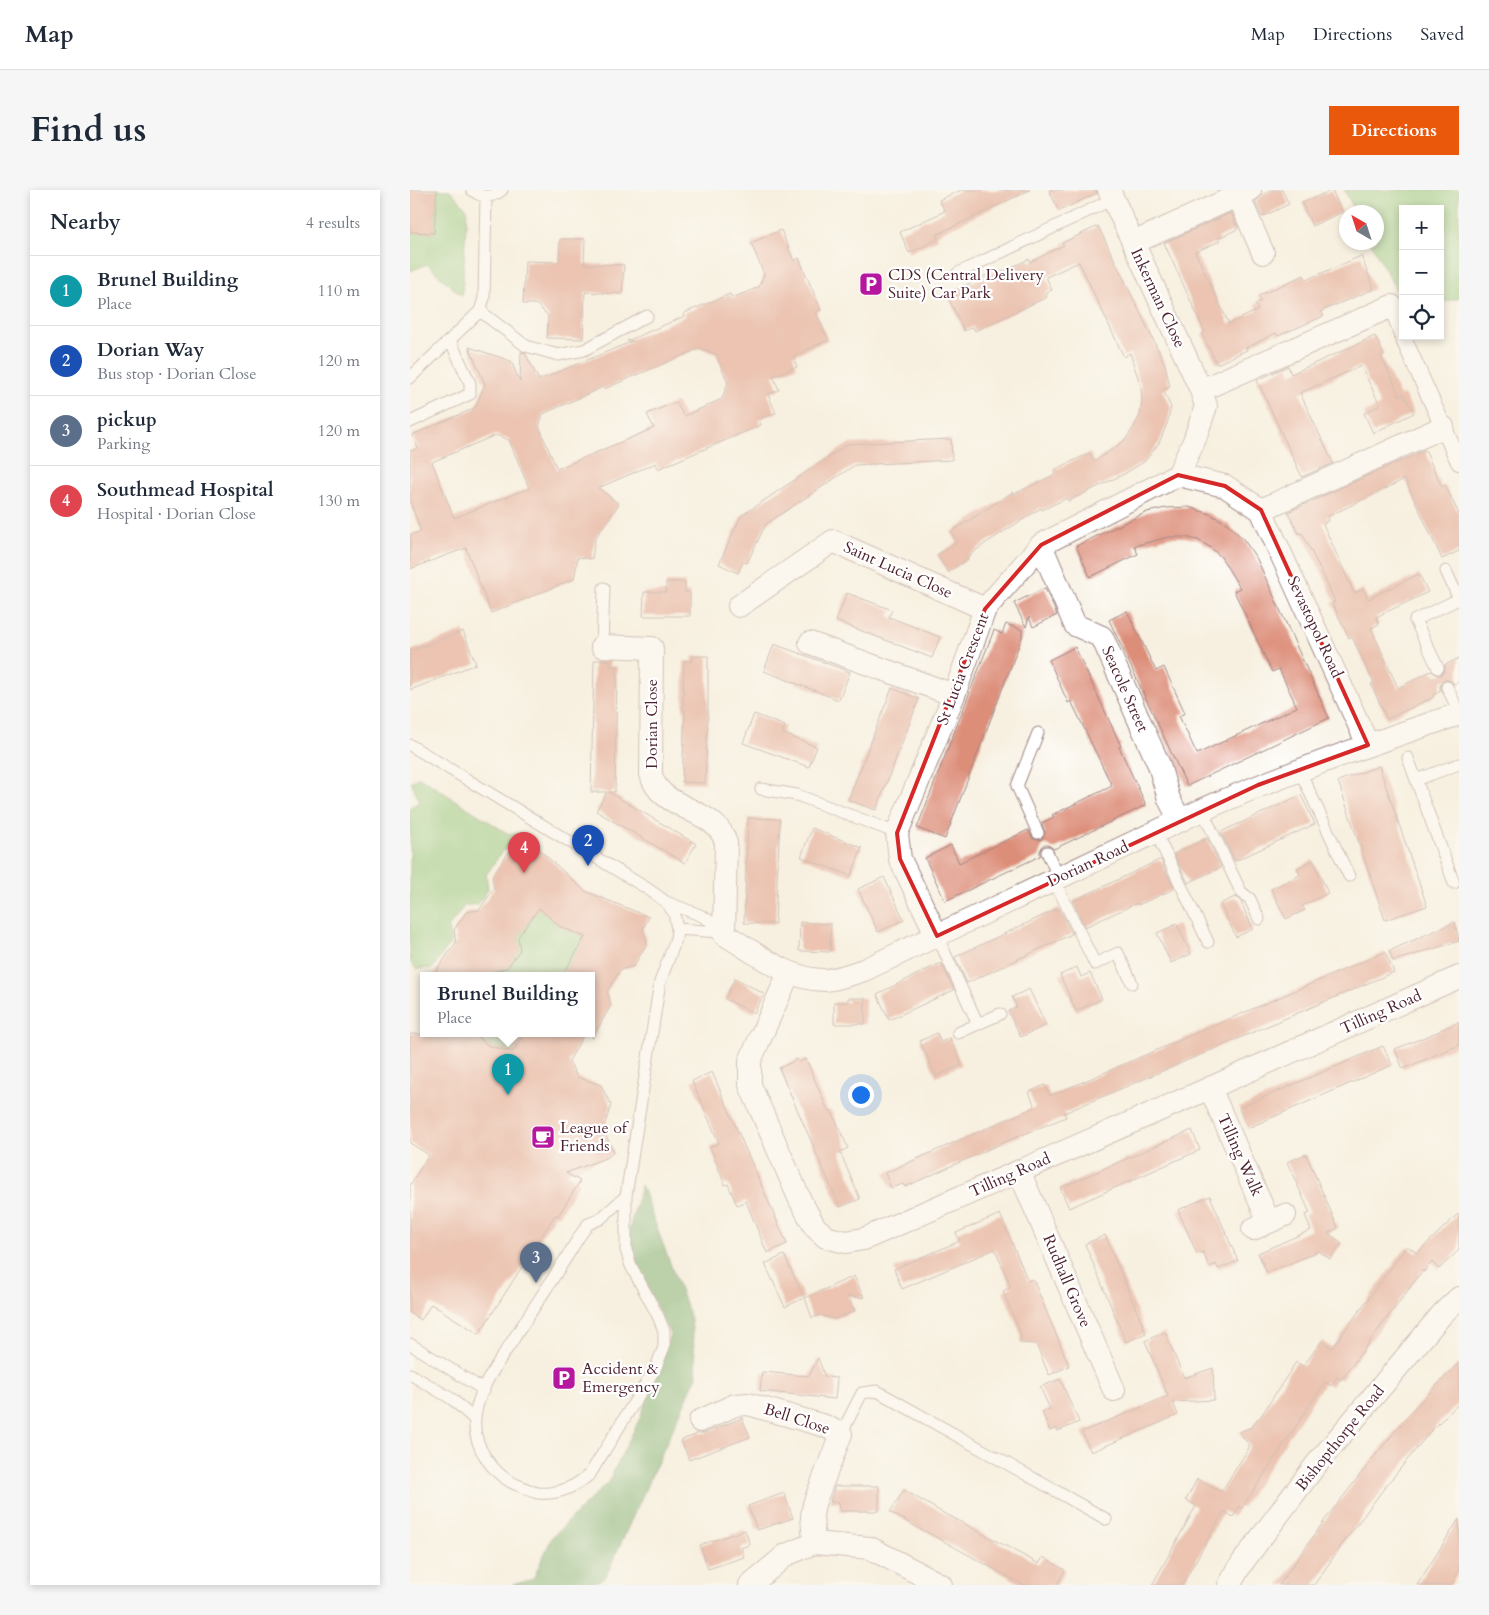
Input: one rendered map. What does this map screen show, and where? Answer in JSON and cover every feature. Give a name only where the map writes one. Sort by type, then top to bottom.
[{"type":"street","points":[[1133,243],[1244,193],[1263,253]]},
{"type":"street","name":"Inkerman Close","points":[[1111,195],[1203,398]]},
{"type":"street","points":[[1443,427],[1261,510],[1225,486],[1178,475],[1194,441],[1203,398],[1392,306],[1405,342],[1459,462]]},
{"type":"street","name":"St Lucia Crescent","points":[[936,936],[900,859],[897,833],[903,814],[954,695],[985,609],[1041,545],[1178,475]]},
{"type":"street","name":"Sevastopol Road","points":[[1261,510],[1368,745]]},
{"type":"street","name":"Saint Lucia Close","points":[[739,606],[833,542],[985,609]]},
{"type":"street","name":"Seacole Street","points":[[1041,545],[1075,625],[1102,637],[1159,765],[1168,799],[1180,821]]},
{"type":"street","points":[[810,643],[954,695]]},
{"type":"street","name":"Dorian Close","points":[[602,646],[652,648],[651,774],[653,781],[663,794],[711,823],[724,836],[726,843],[722,933]]},
{"type":"street","name":"Dorian Road","points":[[722,933],[789,973],[808,979],[842,978],[864,970],[1202,810],[1299,770],[1459,713]]},
{"type":"street","name":"Tilling Road","points":[[789,973],[750,1061],[750,1085],[800,1200],[815,1227],[826,1236],[846,1242],[864,1239],[1459,977]]},
{"type":"street","name":"Tilling Walk","points":[[1210,1088],[1269,1222]]},
{"type":"street","name":"Rudhall Grove","points":[[1019,1171],[1114,1390]]},
{"type":"street","name":"Bishopthorpe Road","points":[[1229,1585],[1242,1563],[1315,1466],[1443,1313],[1459,1298]]},
{"type":"street","name":"Bell Close","points":[[700,1421],[736,1405],[748,1404],[817,1424],[842,1434],[814,1504],[812,1516],[814,1544]]},
{"type":"street","points":[[750,1585],[786,1555],[814,1544],[870,1548],[941,1585]]},
{"type":"lane","points":[[472,190],[475,193],[486,196],[498,194],[502,190]]},
{"type":"lane","points":[[958,273],[1111,195]]},
{"type":"lane","points":[[410,378],[480,311],[484,298],[486,196]]},
{"type":"lane","points":[[480,311],[526,346],[558,355],[584,350],[647,316]]},
{"type":"lane","points":[[410,422],[470,394],[470,383],[450,340]]},
{"type":"lane","points":[[1438,668],[1415,620],[1459,599],[1446,571]]},
{"type":"lane","points":[[602,646],[604,588]]},
{"type":"lane","points":[[1447,687],[1459,713]]},
{"type":"lane","points":[[1038,733],[1017,786],[1038,833]]},
{"type":"lane","points":[[410,745],[648,889],[666,902],[700,915],[712,922],[722,933]]},
{"type":"lane","points":[[1408,758],[1454,883]]},
{"type":"lane","points":[[1416,780],[1459,764]]},
{"type":"lane","points":[[1299,770],[1349,876]]},
{"type":"lane","points":[[761,789],[797,795],[897,833]]},
{"type":"lane","points":[[1202,810],[1241,892],[1250,899],[1260,919]]},
{"type":"lane","points":[[1156,832],[1208,942]]},
{"type":"lane","points":[[1047,852],[1095,964],[1118,953],[1132,983]]},
{"type":"lane","points":[[626,1196],[600,1219],[588,1224],[578,1237],[497,1366],[484,1390],[474,1419],[477,1438],[483,1455],[496,1471],[515,1485],[537,1493],[565,1490],[578,1484],[590,1474],[656,1367],[664,1347],[664,1331],[631,1266],[626,1250],[626,1196],[660,982],[674,944],[677,929],[674,913],[666,902]]},
{"type":"lane","points":[[677,929],[722,933]]},
{"type":"lane","points":[[936,936],[978,1024]]},
{"type":"lane","points":[[958,1033],[1000,1014]]},
{"type":"lane","points":[[410,1344],[484,1390]]},
{"type":"lane","points":[[410,1374],[452,1399],[474,1419]]},
{"type":"lane","points":[[842,1434],[862,1393],[877,1391],[1106,1519]]},
{"type":"highlighted area","points":[[1178,475],[1225,486],[1261,510],[1368,745],[1258,785],[937,936],[900,859],[897,833],[985,609],[1041,545]]},
{"type":"green space","points":[[437,190],[450,190],[467,209],[462,296],[427,264],[410,271],[410,232],[434,233]]},
{"type":"green space","points":[[1344,190],[1459,190],[1459,298],[1444,302],[1444,205],[1399,205],[1399,296],[1375,250],[1384,250],[1384,205],[1352,205]]},
{"type":"green space","points":[[419,777],[507,833],[522,834],[527,837],[519,847],[503,850],[486,875],[488,889],[478,904],[464,906],[448,928],[451,942],[433,968],[416,969],[410,962],[410,807],[420,802],[411,782]]},
{"type":"green space","points":[[539,908],[559,926],[585,937],[566,969],[557,972],[493,972],[507,968],[520,950],[518,937]]},
{"type":"green space","points":[[478,1037],[521,1037],[513,1052],[489,1046]]},
{"type":"green space","points":[[641,1185],[691,1319],[697,1376],[605,1578],[588,1585],[512,1585],[533,1579],[552,1537],[608,1482],[640,1418],[670,1335],[626,1242]]},
{"type":"building","points":[[410,190],[437,190],[434,233],[410,232]]},
{"type":"building","points":[[961,190],[1030,190],[936,235],[938,239],[909,253],[900,232],[945,211],[939,200]]},
{"type":"building","points":[[1049,190],[1096,190],[1097,193],[1059,211]]},
{"type":"building","points":[[1272,190],[1282,190],[1289,204],[1262,217],[1255,202],[1262,195]]},
{"type":"building","points":[[1332,190],[1339,205],[1339,213],[1312,226],[1302,203]]},
{"type":"building","points":[[1231,213],[1238,229],[1218,238],[1220,241],[1195,252],[1229,324],[1258,310],[1255,304],[1261,301],[1258,296],[1304,275],[1306,280],[1361,256],[1374,289],[1321,311],[1324,316],[1278,336],[1276,333],[1246,348],[1247,350],[1217,364],[1202,334],[1205,332],[1164,243]]},
{"type":"building","points":[[1098,226],[1165,364],[1170,387],[1163,390],[1171,407],[1167,424],[1159,443],[1145,461],[1126,473],[1068,501],[1067,498],[1042,510],[1041,508],[986,543],[967,557],[968,559],[948,572],[937,555],[957,542],[951,532],[1013,492],[1014,494],[1056,474],[1054,470],[1090,453],[1094,462],[1125,440],[1140,415],[1141,387],[1130,353],[1124,357],[1079,262],[1046,277],[1052,290],[1045,293],[1047,297],[975,331],[973,327],[964,331],[949,299],[957,296],[955,291],[968,284],[998,270],[1000,273],[1029,259],[1030,262],[1064,245],[1062,243]]},
{"type":"building","points":[[781,230],[794,261],[799,258],[821,310],[816,312],[828,340],[793,356],[797,367],[773,376],[779,390],[768,394],[776,413],[759,419],[761,425],[658,469],[656,463],[598,488],[619,504],[595,538],[592,559],[578,557],[574,579],[491,613],[466,548],[410,569],[410,535],[421,531],[410,502],[410,451],[418,448],[412,435],[475,408],[485,384],[469,347],[511,361],[520,382],[521,352],[525,353],[539,380],[633,341],[627,341],[685,316],[684,313],[730,294],[732,298],[759,287],[764,274],[751,243]],"holes":[[[700,348],[716,354],[728,383],[722,399],[684,416],[676,402],[647,414],[654,428],[557,469],[539,427],[543,414],[603,387],[604,389]],[[496,435],[509,440],[529,488],[454,518],[432,462]]]},
{"type":"building","points":[[560,239],[585,239],[584,264],[624,265],[622,294],[585,292],[583,339],[547,338],[548,316],[536,304],[523,304],[525,261],[559,262]]},
{"type":"building","points":[[1375,336],[1384,355],[1381,356],[1400,396],[1404,394],[1414,413],[1373,433],[1364,413],[1380,405],[1361,366],[1300,393],[1333,463],[1302,477],[1257,380],[1288,366],[1291,374]]},
{"type":"building","points":[[951,439],[952,460],[855,465],[766,524],[747,563],[743,562],[738,573],[719,564],[741,516],[848,444]]},
{"type":"building","points":[[1425,450],[1442,487],[1445,485],[1459,514],[1459,551],[1442,559],[1405,479],[1327,517],[1328,521],[1323,524],[1354,593],[1363,589],[1368,599],[1419,574],[1428,592],[1376,617],[1379,624],[1371,628],[1398,688],[1431,671],[1437,675],[1442,674],[1445,665],[1459,658],[1459,682],[1454,684],[1448,680],[1443,680],[1440,691],[1433,695],[1434,697],[1387,719],[1371,684],[1374,683],[1352,637],[1349,638],[1332,603],[1335,602],[1325,579],[1302,533],[1299,534],[1288,512]]},
{"type":"building","points":[[1189,507],[1210,514],[1228,524],[1244,540],[1257,559],[1329,718],[1187,786],[1109,620],[1127,611],[1156,671],[1164,667],[1185,713],[1179,716],[1197,754],[1297,707],[1279,669],[1272,672],[1234,591],[1240,588],[1221,557],[1210,547],[1198,540],[1185,537],[1169,537],[1134,546],[1138,554],[1090,577],[1076,546],[1147,512],[1166,508]]},
{"type":"building","points":[[666,582],[685,582],[685,592],[690,592],[690,616],[643,616],[644,592],[666,592]]},
{"type":"building","points":[[1045,588],[1057,615],[1033,627],[1029,617],[1026,627],[1014,603]]},
{"type":"building","points":[[847,593],[892,610],[889,617],[940,637],[932,658],[836,621]]},
{"type":"building","points":[[1006,624],[1022,630],[1022,637],[945,839],[917,828],[994,630],[1002,634]]},
{"type":"building","points":[[463,631],[476,664],[410,690],[410,651]]},
{"type":"building","points":[[774,644],[850,672],[839,700],[764,671]]},
{"type":"building","points":[[1075,647],[1146,805],[1054,849],[1048,845],[1043,845],[1040,856],[945,901],[925,858],[951,845],[959,863],[1028,830],[1033,839],[1041,840],[1045,833],[1042,823],[1054,817],[1052,815],[1112,786],[1071,701],[1068,703],[1049,660]]},
{"type":"building","points":[[693,656],[708,656],[705,783],[682,782],[685,710],[683,710],[684,661],[692,661]]},
{"type":"building","points":[[594,660],[610,660],[610,666],[617,666],[615,792],[609,792],[696,844],[685,863],[596,811],[607,792],[591,792]]},
{"type":"building","points":[[892,688],[919,699],[876,810],[848,800]]},
{"type":"building","points":[[754,714],[785,726],[782,733],[817,747],[809,767],[743,743]]},
{"type":"building","points":[[1379,766],[1427,906],[1385,920],[1338,781]]},
{"type":"building","points":[[1301,795],[1315,824],[1235,861],[1221,832]]},
{"type":"building","points":[[748,818],[780,819],[775,924],[744,923]]},
{"type":"building","points":[[812,828],[862,848],[851,876],[801,857]]},
{"type":"building","points":[[1207,838],[1221,867],[1188,883],[1174,854]]},
{"type":"building","points":[[527,843],[535,846],[585,891],[649,917],[643,929],[647,943],[634,966],[620,970],[607,992],[611,1005],[595,1034],[595,972],[564,972],[585,937],[559,926],[539,908],[518,937],[520,950],[507,968],[493,972],[435,972],[456,943],[454,930],[466,912],[479,910],[494,889],[492,876],[508,853],[521,851]]},
{"type":"building","points":[[1161,860],[1174,889],[1138,905],[1137,903],[1085,927],[1073,901]]},
{"type":"building","points":[[1313,860],[1328,893],[1302,906],[1305,910],[1286,919],[1271,889],[1300,875],[1297,868]]},
{"type":"building","points":[[884,877],[904,920],[878,932],[858,889]]},
{"type":"building","points":[[1235,897],[1240,900],[1253,929],[1236,937],[1220,904]]},
{"type":"building","points":[[1059,908],[1072,934],[967,983],[955,957]]},
{"type":"building","points":[[800,922],[831,924],[830,952],[799,951]]},
{"type":"building","points":[[1455,922],[1459,941],[1393,961],[1389,951]]},
{"type":"building","points":[[1177,924],[1191,954],[1171,963],[1157,933]]},
{"type":"building","points":[[1385,952],[1394,972],[1064,1113],[1066,1117],[1000,1144],[905,1187],[903,1184],[891,1188],[885,1173],[1035,1107],[1029,1092],[1045,1085],[1050,1096]]},
{"type":"building","points":[[941,963],[954,990],[889,1020],[877,994]]},
{"type":"building","points":[[1077,967],[1081,977],[1090,973],[1102,999],[1076,1011],[1060,975]]},
{"type":"building","points":[[735,978],[764,994],[754,1013],[725,999]]},
{"type":"building","points":[[1029,989],[1046,1025],[1021,1037],[1008,1011],[1017,1007],[1012,997]]},
{"type":"building","points":[[848,998],[865,998],[865,1024],[834,1024],[834,1002],[848,1002]]},
{"type":"building","points":[[1459,1022],[1459,1045],[1403,1069],[1395,1049]]},
{"type":"building","points":[[937,1033],[941,1042],[950,1038],[962,1065],[936,1076],[920,1041]]},
{"type":"building","points":[[410,1034],[420,1034],[420,1037],[478,1037],[489,1046],[513,1052],[521,1037],[582,1037],[569,1061],[577,1077],[601,1085],[611,1105],[603,1130],[614,1152],[608,1157],[566,1173],[580,1181],[558,1216],[555,1215],[479,1334],[431,1304],[421,1320],[410,1313],[410,1185],[429,1155],[410,1143]]},
{"type":"building","points":[[1383,1046],[1392,1065],[1248,1128],[1239,1108]]},
{"type":"building","points":[[798,1059],[799,1062],[806,1059],[828,1111],[831,1110],[848,1148],[840,1152],[860,1199],[840,1207],[779,1068]]},
{"type":"building","points":[[712,1072],[787,1244],[767,1253],[746,1201],[737,1205],[728,1184],[725,1185],[710,1147],[719,1143],[692,1081]]},
{"type":"building","points":[[1192,1130],[1200,1150],[1069,1208],[1060,1188]]},
{"type":"building","points":[[1306,1154],[1338,1228],[1328,1233],[1342,1244],[1330,1259],[1319,1251],[1267,1273],[1258,1253],[1311,1230],[1305,1215],[1310,1213],[1287,1162]]},
{"type":"building","points":[[1210,1196],[1238,1261],[1218,1269],[1216,1264],[1209,1267],[1203,1252],[1197,1254],[1178,1210]]},
{"type":"building","points":[[1459,1213],[1459,1250],[1439,1269],[1432,1262],[1424,1272],[1423,1270],[1341,1380],[1337,1377],[1331,1386],[1325,1382],[1242,1508],[1239,1507],[1233,1517],[1224,1511],[1182,1585],[1152,1585],[1196,1506],[1186,1500],[1197,1479],[1221,1492],[1250,1446],[1239,1432],[1252,1427],[1259,1419],[1296,1362],[1303,1366],[1322,1341],[1332,1348],[1407,1246],[1417,1253]]},
{"type":"building","points":[[1000,1214],[1028,1281],[1033,1279],[1069,1366],[1049,1375],[1036,1344],[1020,1343],[1021,1335],[1003,1291],[1011,1287],[995,1249],[902,1289],[894,1269],[960,1241],[956,1233]]},
{"type":"building","points":[[1105,1235],[1146,1333],[1126,1342],[1085,1244]]},
{"type":"building","points":[[784,1255],[804,1298],[785,1307],[765,1264]]},
{"type":"building","points":[[854,1276],[864,1298],[848,1296],[855,1311],[835,1319],[819,1315],[812,1318],[805,1298]]},
{"type":"building","points":[[1165,1332],[1184,1378],[1213,1368],[1214,1400],[1173,1402],[1178,1415],[1091,1452],[1082,1432],[1168,1396],[1145,1341]]},
{"type":"building","points":[[818,1358],[825,1377],[837,1378],[835,1399],[760,1391],[762,1372],[809,1376]]},
{"type":"building","points":[[1459,1363],[1459,1403],[1429,1433],[1382,1491],[1314,1585],[1279,1585],[1325,1520],[1373,1458],[1419,1403]]},
{"type":"building","points":[[1060,1379],[1079,1422],[1058,1431],[1057,1428],[1050,1431],[1042,1412],[1050,1409],[1040,1387]]},
{"type":"building","points":[[742,1418],[750,1437],[689,1460],[681,1440],[696,1435],[696,1433],[705,1433]]},
{"type":"building","points":[[835,1486],[879,1486],[879,1511],[840,1511],[839,1502],[830,1502]]},
{"type":"building","points":[[904,1490],[950,1517],[1039,1564],[1043,1557],[1065,1570],[1057,1585],[1023,1585],[890,1512]]},
{"type":"building","points":[[784,1493],[793,1518],[757,1530],[748,1506]]},
{"type":"building","points":[[1459,1519],[1459,1571],[1451,1585],[1417,1585]]},
{"type":"building","points":[[745,1530],[750,1545],[741,1548],[744,1557],[708,1569],[700,1545]]},
{"type":"place","name":"CDS (Central Delivery Suite) Car Park","points":[[871,284]]},
{"type":"place","name":"Dorian Way","points":[[588,866]]},
{"type":"place","name":"Southmead Hospital","points":[[524,873]]},
{"type":"place","name":"Brunel Building","points":[[508,1095]]},
{"type":"place","name":"League of Friends","points":[[543,1137]]},
{"type":"place","name":"pickup","points":[[536,1283]]},
{"type":"place","name":"Accident & Emergency","points":[[564,1378]]}]
